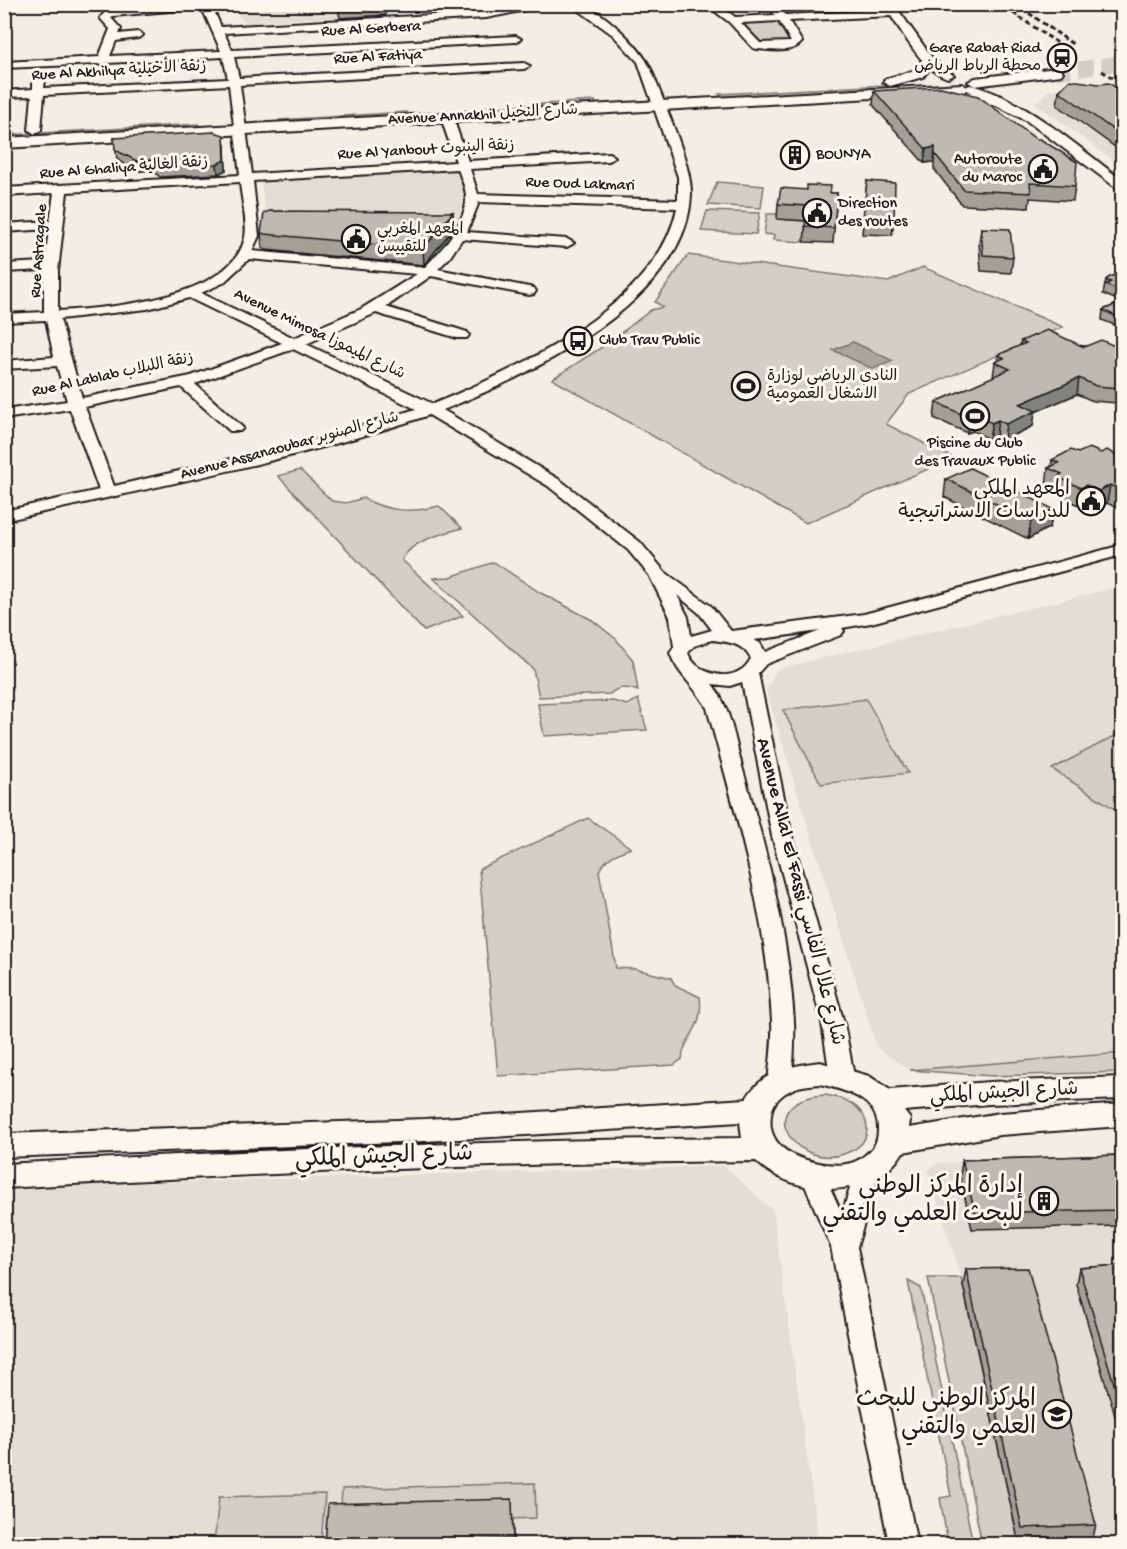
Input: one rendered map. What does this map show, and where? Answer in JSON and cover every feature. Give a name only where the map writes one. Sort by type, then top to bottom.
[{"type":"main road","points":[[895,87],[923,71],[929,61]]},
{"type":"main road","name":"Avenue Annakhil شارع النخيل","points":[[4,143],[242,124],[895,87],[969,86],[1017,76],[1056,72]]},
{"type":"main road","points":[[895,87],[1002,101],[998,89],[1000,84],[1017,76]]},
{"type":"main road","name":"Avenue Annakhil شارع النخيل","points":[[895,87],[944,77]]},
{"type":"main road","points":[[944,77],[950,86],[969,86]]},
{"type":"main road","name":"Avenue Annakhil شارع النخيل","points":[[4,132],[447,118],[657,101]]},
{"type":"main road","points":[[820,1073],[842,1076],[859,1082],[885,1101],[896,1120],[895,1142],[880,1162],[851,1175],[813,1176],[777,1161],[764,1149],[753,1123],[755,1110],[764,1094],[780,1082],[799,1075],[820,1073]]},
{"type":"main road","name":"شارع الجيش الملكي","points":[[885,1101],[989,1093],[1122,1088]]},
{"type":"main road","name":"شارع الجيش الملكي","points":[[4,1146],[447,1129],[755,1110]]},
{"type":"main road","name":"شارع الجيش الملكي","points":[[895,1142],[1000,1124],[1122,1115]]},
{"type":"main road","name":"شارع الجيش الملكي","points":[[4,1176],[213,1164],[546,1151],[764,1149]]},
{"type":"street","points":[[423,4],[438,18],[454,56]]},
{"type":"street","points":[[220,30],[504,13],[552,4]]},
{"type":"street","name":"Avenue Assanaoubar شارع الصنوبر","points":[[4,516],[314,445],[429,409],[474,392],[536,362],[575,339],[609,314],[647,278],[668,252],[680,225],[686,190],[682,166],[643,61],[601,21],[575,4]]},
{"type":"street","points":[[710,4],[733,20],[757,46],[773,48],[794,45],[796,40],[773,4]]},
{"type":"street","points":[[4,318],[52,316],[142,305],[192,294],[228,275],[248,255],[252,236],[244,178],[242,124],[228,56],[220,30],[206,5],[110,13],[105,18],[114,33]]},
{"type":"street","points":[[733,20],[891,9],[929,61],[944,77]]},
{"type":"street","points":[[114,33],[137,31]]},
{"type":"street","points":[[102,62],[114,33]]},
{"type":"street","name":"Rue Al Gerbera","points":[[4,65],[228,56],[454,56],[516,39]]},
{"type":"street","name":"Rue Al Fatiya","points":[[234,82],[454,56],[524,66]]},
{"type":"street","points":[[35,130],[41,65]]},
{"type":"street","name":"Rue Al Akhilya زنقة الأخيلية","points":[[4,94],[234,82]]},
{"type":"street","points":[[969,86],[1002,101],[1043,127],[1122,186]]},
{"type":"street","points":[[447,118],[474,198],[460,235],[567,243]]},
{"type":"street","name":"Rue Al Yanbout زنقة الينبوت","points":[[244,178],[609,157]]},
{"type":"street","name":"Rue Al Ghaliya زنقة الغالية","points":[[4,192],[244,178]]},
{"type":"street","name":"Rue Astragale","points":[[61,189],[52,266],[52,316],[77,404],[108,492]]},
{"type":"street","name":"Rue Oud Lakmari","points":[[474,198],[684,204]]},
{"type":"street","points":[[4,228],[57,225]]},
{"type":"street","name":"Rue Al Lablab زنقة اللبلاب","points":[[4,415],[77,404],[184,382],[296,342],[376,308],[429,271],[460,235]]},
{"type":"street","points":[[248,255],[429,271],[529,291]]},
{"type":"street","points":[[4,268],[52,266]]},
{"type":"street","name":"Avenue Mimosa شارع الميموزا","points":[[192,294],[296,342],[429,409]]},
{"type":"street","points":[[376,308],[462,335]]},
{"type":"street","points":[[4,365],[64,361]]},
{"type":"street","points":[[184,382],[235,428]]},
{"type":"street","points":[[429,409],[478,435],[554,483],[634,546],[657,574],[679,617],[683,646],[699,637],[730,636],[865,619],[1122,550]]},
{"type":"street","points":[[657,574],[692,598],[730,636],[754,646],[755,667]]},
{"type":"street","points":[[692,673],[714,679],[727,679],[865,619]]},
{"type":"street","name":"Avenue Allal El Fassi شارع علال الفاسي","points":[[683,646],[679,653],[679,660],[707,690],[716,708],[762,882],[778,971],[783,1025],[780,1082]]},
{"type":"street","name":"Avenue Allal El Fassi شارع علال الفاسي","points":[[755,667],[782,836],[833,1023],[842,1076]]},
{"type":"street","points":[[844,1247],[868,1169]]},
{"type":"street","points":[[813,1176],[844,1247],[903,1545]]},
{"type":"shaded area","points":[[225,5],[337,5],[341,20],[313,21],[313,18],[262,21],[250,24],[244,22],[235,11],[227,10]]},
{"type":"shaded area","points":[[776,21],[790,42],[759,44],[741,22]]},
{"type":"shaded area","points":[[887,85],[891,90],[723,100],[719,94]]},
{"type":"shaded area","points":[[1115,86],[1122,90],[1122,167],[1035,103],[1049,90]]},
{"type":"shaded area","points":[[595,101],[598,107],[480,114],[478,108]]},
{"type":"shaded area","points":[[407,112],[408,118],[279,125],[279,120]]},
{"type":"shaded area","points":[[199,124],[199,129],[5,140],[5,135]]},
{"type":"shaded area","points":[[447,168],[461,173],[465,188],[458,226],[267,224],[261,183],[272,179]]},
{"type":"shaded area","points":[[717,182],[764,186],[761,208],[708,205]]},
{"type":"shaded area","points":[[707,211],[760,213],[756,234],[701,231]]},
{"type":"shaded area","points":[[767,214],[778,214],[777,219],[806,221],[804,242],[773,240],[774,235],[764,234]]},
{"type":"shaded area","name":"النادي الرياضي لوزارة الاشغال العمومية","points":[[688,255],[888,282],[923,267],[1063,327],[909,394],[886,424],[953,458],[806,523],[552,379],[604,346],[651,310],[663,307],[655,302]]},
{"type":"shaded area","points":[[853,342],[893,361],[873,369],[833,350]]},
{"type":"shaded area","points":[[300,470],[332,501],[346,503],[363,498],[372,503],[400,510],[419,510],[439,506],[462,528],[437,535],[412,547],[402,560],[463,616],[424,631],[278,476]]},
{"type":"shaded area","points":[[494,562],[539,592],[592,620],[616,639],[633,660],[638,691],[623,688],[610,694],[539,697],[533,669],[433,578],[450,577]]},
{"type":"shaded area","points":[[1122,586],[1122,1053],[910,1070],[877,1048],[766,691],[777,669]]},
{"type":"shaded area","points":[[638,699],[647,730],[544,736],[538,704],[613,701],[627,705]]},
{"type":"shaded area","points":[[866,699],[908,773],[821,784],[783,710]]},
{"type":"shaded area","points":[[1122,732],[1122,814],[1052,769]]},
{"type":"shaded area","points":[[588,818],[631,848],[609,859],[599,871],[616,968],[635,969],[671,978],[675,985],[700,997],[697,1025],[686,1044],[682,1059],[674,1065],[498,1076],[479,869]]},
{"type":"shaded area","points":[[1122,1053],[1122,1072],[992,1076],[910,1070]]},
{"type":"shaded area","points":[[825,1095],[849,1102],[863,1115],[867,1128],[866,1135],[858,1147],[851,1151],[831,1156],[813,1154],[798,1146],[789,1135],[785,1122],[789,1110],[802,1100]]},
{"type":"shaded area","name":"المركز الوطني للبحث العلمي والتقني","points":[[1122,1157],[1122,1544],[1019,1544],[961,1278],[928,1171],[938,1163]]},
{"type":"shaded area","points":[[725,1166],[773,1211],[819,1544],[5,1544],[4,1187]]},
{"type":"shaded area","points":[[928,1278],[961,1278],[1019,1544],[982,1544]]},
{"type":"shaded area","points":[[908,1281],[921,1288],[973,1544],[948,1544],[940,1498],[951,1496]]},
{"type":"shaded area","points":[[535,1483],[536,1518],[340,1525],[342,1489]]},
{"type":"shaded area","points":[[325,1494],[321,1544],[214,1544],[219,1497]]},
{"type":"building","points":[[1070,80],[1109,83],[1122,92],[1122,136],[1059,91]]},
{"type":"building","points":[[941,87],[978,96],[1036,139],[1040,139],[1077,162],[1075,186],[1030,183],[1031,193],[964,190],[935,154],[935,147],[926,149],[874,91]]},
{"type":"building","points":[[214,132],[224,135],[225,160],[217,164],[159,167],[151,160],[137,161],[115,149],[114,138]]},
{"type":"building","points":[[867,181],[895,183],[894,220],[863,218]]},
{"type":"building","points":[[807,185],[831,186],[830,193],[837,193],[834,228],[805,226],[808,206],[778,204],[781,188],[807,190]]},
{"type":"building","points":[[270,211],[453,212],[423,249],[261,233],[264,213]]},
{"type":"building","points":[[981,228],[1010,229],[1013,257],[983,255]]},
{"type":"building","points":[[1122,272],[1122,292],[1105,285],[1111,282],[1106,280],[1108,278]]},
{"type":"building","points":[[1122,302],[1122,319],[1103,310]]},
{"type":"building","points":[[1047,330],[1084,347],[1101,340],[1122,349],[1122,386],[1120,388],[1096,386],[1079,378],[1020,404],[1036,411],[1006,424],[998,420],[992,423],[974,415],[969,418],[936,402],[1010,369],[995,362],[1004,358],[998,355],[1026,343],[1021,341]]},
{"type":"building","points":[[1089,448],[1101,453],[1107,450],[1122,458],[1122,487],[1118,489],[1110,485],[1099,491],[1086,485],[1081,488],[1058,477],[1062,474],[1048,468],[1059,463],[1052,460],[1071,450],[1078,453]]},
{"type":"building","points":[[970,468],[1053,509],[1031,521],[946,479]]},
{"type":"building","name":"إدارة المركز الوطني للبحث العلمي والتقني","points":[[1122,1155],[1122,1210],[975,1213],[962,1160]]},
{"type":"building","points":[[1122,1265],[1122,1410],[1079,1268]]},
{"type":"building","points":[[1028,1268],[1096,1525],[1022,1528],[966,1269]]},
{"type":"building","points":[[512,1499],[513,1539],[325,1545],[328,1504]]},
{"type":"tunnel","points":[[1056,72],[1122,63]]},
{"type":"railway","points":[[1000,4],[1062,46]]},
{"type":"railway","points":[[1016,4],[1074,45]]},
{"type":"railway","points":[[1102,71],[1122,84]]},
{"type":"place","name":"Gare Rabat Riad محطة الرباط الرياض","points":[[1062,58]]},
{"type":"place","name":"BOUNYA","points":[[795,155]]},
{"type":"place","name":"Autoroute du Maroc","points":[[1043,169]]},
{"type":"place","name":"Direction des routes","points":[[817,213]]},
{"type":"place","name":"المعهد المغربي للتقييس","points":[[356,239]]},
{"type":"place","name":"Club Trav Public","points":[[578,341]]},
{"type":"place","name":"النادي الرياضي لوزارة الاشغال العمومية","points":[[746,386]]},
{"type":"place","name":"Piscine du Club des Travaux Public","points":[[975,416]]},
{"type":"place","name":"المعهد الملكي للدراسات الاستراتيجية","points":[[1091,501]]},
{"type":"place","name":"إدارة المركز الوطني للبحث العلمي والتقني","points":[[1044,1201]]},
{"type":"place","name":"المركز الوطني للبحث العلمي والتقني","points":[[1057,1414]]}]
